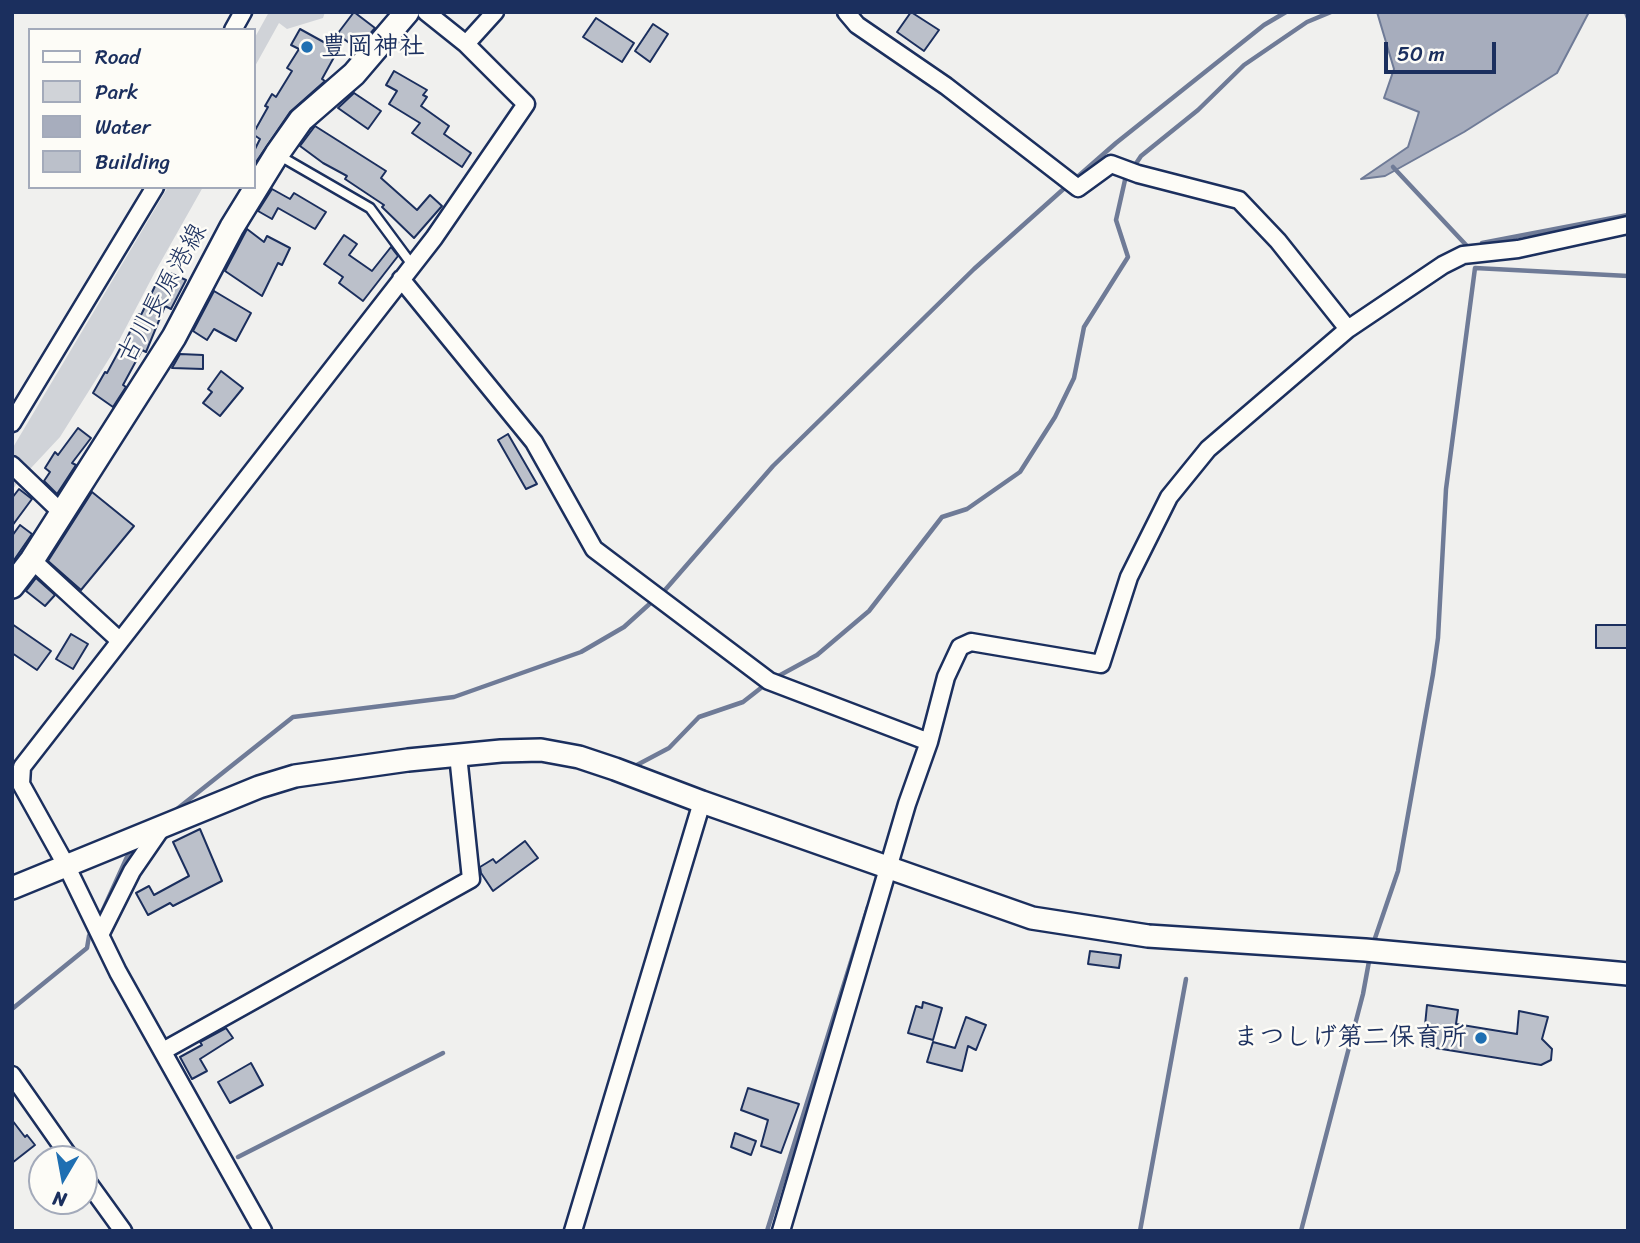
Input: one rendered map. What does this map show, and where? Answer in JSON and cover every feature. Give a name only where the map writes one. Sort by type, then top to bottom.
[{"type":"main road","name":"古川長原港線","points":[[256,189],[301,120],[354,74],[407,12]]},
{"type":"main road","name":"古川長原港線","points":[[12,586],[32,560],[174,337],[232,227],[256,189]]},
{"type":"street","points":[[234,28],[243,12]]},
{"type":"street","points":[[263,1231],[100,935],[66,865],[21,784],[22,767],[413,266],[526,104],[466,44],[426,12]]},
{"type":"street","points":[[466,44],[495,12]]},
{"type":"street","points":[[846,12],[857,25],[946,86],[1079,188],[1111,164],[1138,174],[1239,200],[1278,241],[1348,329]]},
{"type":"street","points":[[12,423],[154,189]]},
{"type":"street","points":[[781,1231],[906,804],[929,742],[946,677],[960,647],[971,642],[1101,664],[1129,577],[1169,497],[1208,449],[1348,329],[1443,265],[1463,256],[1518,249],[1628,225]]},
{"type":"street","points":[[401,279],[534,442],[594,549],[776,684],[929,742]]},
{"type":"street","points":[[12,465],[62,513]]},
{"type":"street","points":[[32,560],[119,640]]},
{"type":"street","points":[[12,888],[259,787],[295,776],[458,755],[541,750],[579,757],[1032,918],[1148,936],[1365,950],[1628,974]]},
{"type":"street","points":[[163,1051],[471,879],[458,755]]},
{"type":"street","points":[[573,1231],[702,802]]},
{"type":"street","points":[[100,935],[132,871],[163,826]]},
{"type":"street","points":[[12,1075],[61,1145]]},
{"type":"street","points":[[98,1196],[123,1231]]},
{"type":"lane","points":[[277,155],[370,208],[413,266]]},
{"type":"green space","points":[[269,12],[325,12],[323,18],[287,29],[279,23],[256,64],[256,35]]},
{"type":"green space","points":[[167,189],[202,189],[112,354],[60,437],[12,491],[12,449]]},
{"type":"water","points":[[1377,12],[1589,12],[1557,73],[1464,132],[1385,176],[1361,179],[1408,147],[1419,112],[1384,98],[1394,69]]},
{"type":"building","points":[[354,12],[375,28],[357,49],[344,39],[322,79],[325,81],[290,112],[256,162],[256,147],[260,139],[256,136],[256,128],[272,94],[276,97],[292,71],[287,68],[299,49],[291,45],[300,29],[329,45]]},
{"type":"building","points":[[911,12],[939,30],[924,51],[897,32]]},
{"type":"building","points":[[596,18],[634,43],[622,62],[583,37]]},
{"type":"building","points":[[653,24],[668,34],[650,62],[635,51]]},
{"type":"building","points":[[394,71],[427,90],[423,95],[427,97],[421,106],[449,126],[444,134],[471,153],[462,167],[412,133],[420,123],[389,104],[397,91],[386,85]]},
{"type":"building","points":[[354,93],[381,111],[368,129],[338,108]]},
{"type":"building","points":[[315,126],[386,171],[381,178],[417,210],[430,195],[442,206],[414,238],[382,207],[384,205],[345,179],[347,176],[300,146]]},
{"type":"building","points":[[272,189],[290,199],[294,193],[326,212],[315,229],[278,208],[272,219],[258,211]]},
{"type":"building","points":[[247,229],[264,242],[267,236],[290,248],[282,265],[278,263],[262,296],[225,271]]},
{"type":"building","points":[[344,235],[357,244],[349,255],[372,271],[391,247],[398,256],[363,301],[339,283],[343,277],[324,264]]},
{"type":"building","points":[[170,273],[186,280],[171,309],[165,306],[146,352],[142,350],[123,385],[126,387],[113,407],[93,393],[123,347],[157,282],[163,285]]},
{"type":"building","points":[[214,291],[251,313],[236,341],[214,329],[207,340],[193,331]]},
{"type":"building","points":[[180,354],[203,355],[203,369],[172,368]]},
{"type":"building","points":[[221,371],[243,388],[220,416],[203,403],[212,392],[208,389]]},
{"type":"building","points":[[78,428],[91,438],[72,463],[76,465],[57,494],[44,481],[50,472],[45,468],[55,452],[58,455]]},
{"type":"building","points":[[508,434],[537,484],[526,489],[498,440]]},
{"type":"building","points":[[19,489],[32,499],[12,526],[12,498]]},
{"type":"building","points":[[92,492],[134,526],[81,590],[48,561]]},
{"type":"building","points":[[20,525],[32,534],[12,563],[12,536]]},
{"type":"building","points":[[36,578],[55,595],[45,606],[26,591]]},
{"type":"building","points":[[12,624],[51,651],[37,670],[12,653]]},
{"type":"building","points":[[1596,625],[1628,625],[1628,648],[1596,648]]},
{"type":"building","points":[[71,634],[88,644],[73,669],[56,659]]},
{"type":"building","points":[[200,829],[222,881],[173,906],[170,903],[148,915],[136,893],[149,886],[154,895],[189,876],[173,842]]},
{"type":"building","points":[[525,841],[538,858],[493,891],[480,867],[493,859],[496,863]]},
{"type":"building","points":[[1090,951],[1121,955],[1119,968],[1088,964]]},
{"type":"building","points":[[923,1002],[942,1008],[933,1040],[908,1033],[916,1006],[922,1008]]},
{"type":"building","points":[[1427,1005],[1458,1010],[1456,1024],[1517,1034],[1519,1011],[1548,1017],[1542,1039],[1552,1049],[1551,1060],[1541,1065],[1423,1046]]},
{"type":"building","points":[[966,1017],[986,1025],[976,1050],[968,1046],[962,1071],[927,1062],[933,1042],[955,1048]]},
{"type":"building","points":[[226,1028],[233,1038],[200,1059],[207,1071],[192,1079],[180,1057]]},
{"type":"building","points":[[251,1063],[263,1085],[230,1103],[218,1082]]},
{"type":"building","points":[[748,1088],[799,1104],[781,1153],[761,1146],[768,1120],[741,1110]]},
{"type":"building","points":[[12,1120],[35,1145],[28,1145],[28,1150],[12,1163]]},
{"type":"building","points":[[735,1133],[756,1141],[751,1155],[731,1147]]},
{"type":"waterway","points":[[1075,179],[1264,25],[1286,12]]},
{"type":"waterway","points":[[773,679],[817,655],[869,611],[942,517],[967,509],[1020,472],[1055,417],[1074,378],[1084,327],[1128,257],[1116,220],[1125,180],[1141,156],[1198,110],[1244,65],[1307,22],[1331,12]]},
{"type":"waterway","points":[[1626,12],[1628,18]]},
{"type":"waterway","points":[[1393,167],[1467,246]]},
{"type":"waterway","points":[[172,813],[293,717],[454,697],[581,652],[624,627],[665,590],[773,466],[974,269],[1068,185]]},
{"type":"waterway","points":[[1482,243],[1628,215]]},
{"type":"waterway","points":[[1373,944],[1398,871],[1433,674],[1438,638],[1446,489],[1475,268],[1628,276]]},
{"type":"waterway","points":[[635,766],[669,748],[699,717],[743,702],[766,684]]},
{"type":"waterway","points":[[98,921],[127,857],[138,846]]},
{"type":"waterway","points":[[767,1231],[868,907]]},
{"type":"waterway","points":[[12,1009],[87,948],[93,928]]},
{"type":"waterway","points":[[1301,1231],[1363,994],[1370,956]]},
{"type":"waterway","points":[[1140,1231],[1186,979]]},
{"type":"waterway","points":[[238,1157],[443,1053]]},
{"type":"place","name":"豊岡神社","points":[[307,47]]},
{"type":"place","name":"まつしげ第二保育所","points":[[1481,1038]]}]
